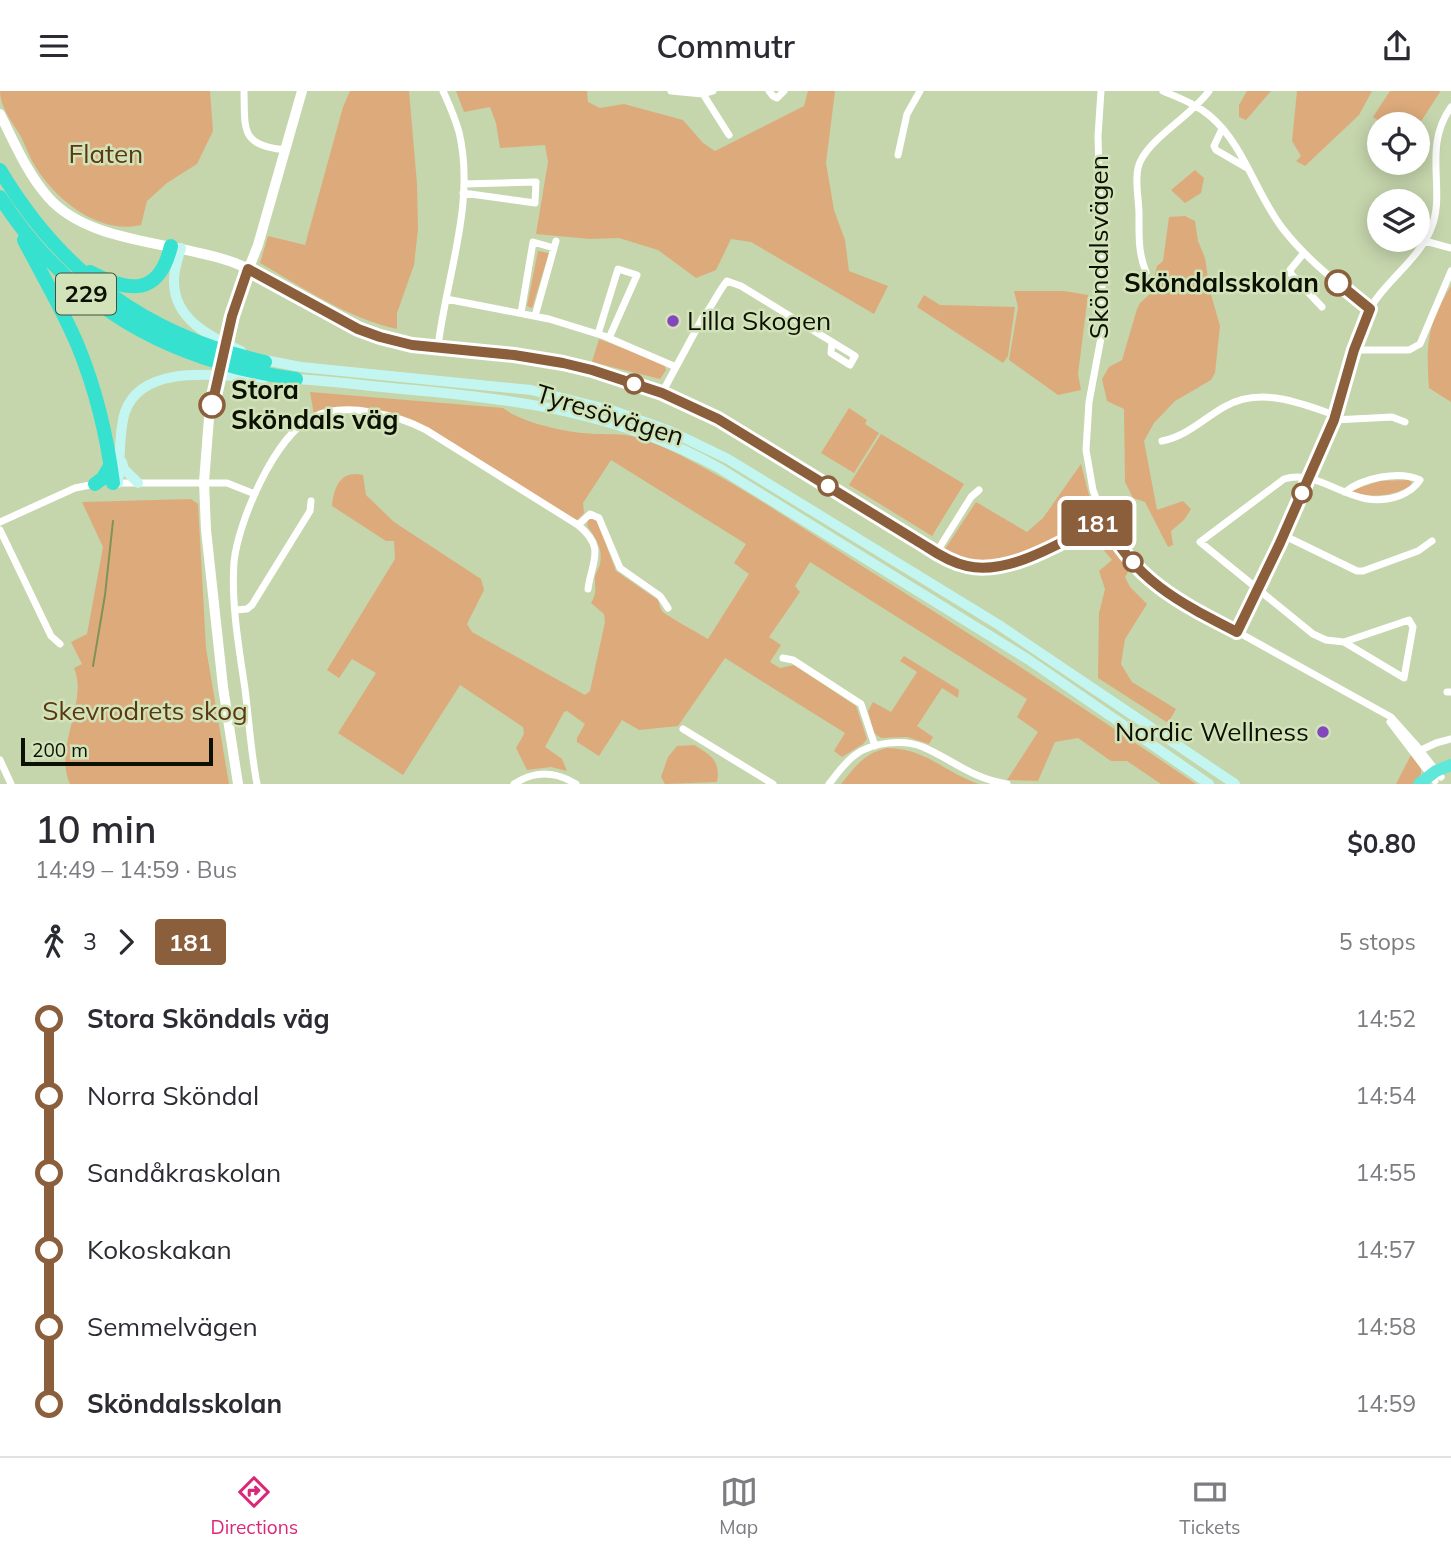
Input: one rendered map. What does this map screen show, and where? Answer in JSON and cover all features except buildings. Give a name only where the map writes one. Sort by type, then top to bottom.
[{"type":"highway","name":"Tyresövägen","points":[[0,170],[27,212],[66,258],[132,310],[236,363],[296,379]]},
{"type":"highway","points":[[3,202],[77,344],[116,462],[116,483]]},
{"type":"highway","name":"Tyresövägen","points":[[3,202],[45,255],[100,305],[133,327],[202,345]]},
{"type":"highway","points":[[66,258],[111,282],[130,287],[153,280],[160,274],[176,247]]},
{"type":"highway","name":"Tyresövägen","points":[[236,363],[265,362]]},
{"type":"highway","points":[[94,484],[103,478],[116,462]]},
{"type":"highway","points":[[1419,784],[1437,777],[1451,765]]},
{"type":"main road","points":[[176,247],[173,279],[175,292],[202,345]]},
{"type":"main road","name":"Tyresövägen","points":[[265,362],[531,390],[614,411],[679,434],[728,459],[999,625],[1235,784]]},
{"type":"main road","points":[[138,483],[116,462],[123,421],[136,394],[159,380],[196,376],[236,363]]},
{"type":"main road","name":"Tyresövägen","points":[[296,379],[492,397],[540,405],[615,423],[679,446],[728,473],[1020,654],[1209,784]]},
{"type":"street","points":[[244,91],[246,134],[251,140],[286,150]]},
{"type":"street","points":[[238,784],[223,687],[206,530],[205,451],[213,394],[232,316],[258,244],[302,91]]},
{"type":"street","points":[[438,348],[463,189],[463,156],[458,129],[443,91]]},
{"type":"street","points":[[671,91],[703,94],[713,91]]},
{"type":"street","points":[[769,91],[777,97],[784,91]]},
{"type":"street","points":[[898,155],[907,114],[920,91]]},
{"type":"street","name":"Sköndalsvägen","points":[[1101,91],[1098,136],[1103,327],[1088,411],[1086,450],[1093,490],[1105,520],[1126,554],[1162,590],[1380,712],[1418,752],[1437,777]]},
{"type":"street","points":[[1163,91],[1198,107],[1212,117],[1249,169],[1280,226],[1303,254],[1370,309]]},
{"type":"street","points":[[1146,272],[1140,258],[1140,160],[1198,107],[1209,91]]},
{"type":"street","points":[[703,94],[729,135]]},
{"type":"street","points":[[1430,232],[1435,213],[1436,145],[1444,117],[1451,107]]},
{"type":"street","points":[[0,114],[34,179],[58,207],[86,224],[105,231],[208,254],[248,269],[370,334],[412,345],[514,355],[579,367],[662,393],[718,419],[936,553],[963,566],[996,568],[1024,559],[1105,520]]},
{"type":"street","points":[[1222,129],[1214,146],[1216,150],[1249,169]]},
{"type":"street","points":[[536,182],[535,203],[463,189],[536,182]]},
{"type":"street","points":[[521,313],[533,242],[555,244],[535,316]]},
{"type":"street","points":[[1430,242],[1451,248]]},
{"type":"street","points":[[1237,632],[1258,591],[1334,418],[1354,350],[1370,309],[1416,252]]},
{"type":"street","points":[[1303,254],[1290,270],[1291,274],[1322,307]]},
{"type":"street","points":[[598,334],[618,269],[637,275],[609,338]]},
{"type":"street","points":[[1354,350],[1409,349],[1420,344],[1451,271]]},
{"type":"street","points":[[662,393],[703,317],[713,307],[714,300],[727,281],[741,286],[832,342]]},
{"type":"street","points":[[446,299],[535,316],[598,334],[676,366]]},
{"type":"street","points":[[1162,441],[1176,438],[1225,406],[1266,396],[1283,398],[1334,418],[1392,417],[1405,422]]},
{"type":"street","points":[[257,784],[236,610],[235,560],[241,529],[255,494],[279,451],[304,423],[315,416],[328,412],[360,412],[403,419],[426,430],[578,525],[595,547],[596,556],[588,589]]},
{"type":"street","points":[[1344,642],[1409,620],[1413,627],[1404,678],[1344,642],[1326,640],[1313,634],[1201,545],[1201,540],[1284,479],[1295,475],[1308,477],[1356,498],[1383,500],[1415,488],[1420,479],[1385,477],[1367,481],[1345,492]]},
{"type":"street","points":[[0,522],[75,488],[94,484],[227,482],[255,494]]},
{"type":"street","points":[[936,553],[971,497],[979,490]]},
{"type":"street","points":[[236,610],[247,609],[251,605],[310,511],[311,501]]},
{"type":"street","points":[[578,525],[590,515],[599,518],[620,568],[660,596],[668,608]]},
{"type":"street","points":[[1,533],[51,636],[60,644]]},
{"type":"street","points":[[1283,535],[1357,571],[1418,551],[1432,541]]},
{"type":"street","points":[[783,658],[793,660],[860,704],[875,746]]},
{"type":"street","points":[[683,729],[773,784]]},
{"type":"street","points":[[1418,752],[1451,740]]},
{"type":"street","points":[[830,784],[853,756],[875,746],[899,742],[923,747],[979,778],[1007,784]]},
{"type":"street","points":[[0,760],[11,784]]},
{"type":"street","points":[[514,784],[536,773],[545,773],[567,778],[576,784]]},
{"type":"green space","name":"Flaten","points":[[0,91],[210,91],[213,131],[197,164],[167,183],[147,201],[141,225],[111,225],[82,213],[56,193],[46,181],[7,114]]},
{"type":"green space","points":[[350,91],[409,91],[418,229],[414,265],[397,313],[397,329],[343,310],[260,263],[268,236],[305,245],[343,107]]},
{"type":"green space","points":[[456,91],[587,91],[588,102],[600,108],[624,104],[683,120],[703,143],[715,151],[804,106],[808,91],[835,91],[826,163],[834,210],[845,240],[849,271],[888,286],[874,314],[751,242],[731,239],[716,270],[696,278],[658,250],[619,238],[590,239],[536,234],[548,162],[545,145],[500,148],[490,107],[464,112]]},
{"type":"green space","points":[[1247,91],[1271,91],[1246,120],[1239,117],[1239,105]]},
{"type":"green space","points":[[1297,91],[1372,91],[1359,115],[1305,166],[1296,161],[1301,156],[1292,141]]},
{"type":"green space","points":[[1390,91],[1440,92],[1427,112],[1376,112]]},
{"type":"green space","points":[[1195,170],[1204,178],[1201,193],[1185,203],[1171,190]]},
{"type":"green space","points":[[1185,216],[1195,221],[1220,326],[1215,373],[1211,380],[1175,401],[1154,423],[1144,441],[1157,510],[1183,501],[1191,509],[1184,520],[1171,531],[1173,545],[1168,547],[1145,502],[1133,498],[1125,482],[1124,409],[1107,401],[1102,379],[1109,367],[1122,360],[1137,309],[1150,294],[1157,266],[1163,261],[1169,217]]},
{"type":"green space","points":[[538,251],[549,253],[532,308],[527,306]]},
{"type":"green space","points":[[1451,286],[1451,402],[1429,388],[1428,346],[1437,312]]},
{"type":"green space","points":[[1014,291],[1064,291],[1088,295],[1078,374],[1081,390],[1058,395],[1009,360],[1018,307]]},
{"type":"green space","points":[[924,295],[940,305],[1015,307],[1008,356],[1003,363],[917,307]]},
{"type":"green space","points":[[599,339],[664,364],[666,370],[660,379],[592,362]]},
{"type":"green space","points":[[310,392],[503,408],[530,422],[553,428],[631,436],[664,447],[779,513],[1030,673],[1196,784],[1161,784],[1127,761],[1111,761],[1078,738],[1055,742],[1038,781],[1007,780],[1038,732],[1017,717],[1027,699],[810,562],[795,586],[800,592],[769,637],[781,645],[770,662],[780,668],[794,665],[856,706],[867,739],[842,757],[834,751],[845,733],[725,658],[678,726],[639,730],[622,720],[599,756],[577,742],[585,724],[567,711],[564,712],[545,747],[562,759],[567,771],[551,767],[527,770],[516,748],[524,734],[523,727],[460,685],[403,775],[338,733],[376,673],[352,659],[339,678],[327,670],[395,559],[394,541],[386,541],[332,506],[337,486],[344,477],[363,475],[366,495],[394,522],[481,579],[484,590],[467,624],[472,632],[585,695],[590,691],[605,622],[604,614],[591,603],[600,564],[600,548],[587,526],[588,520],[593,518],[597,521],[616,571],[658,600],[665,613],[708,639],[749,574],[734,563],[746,544],[611,460],[583,503],[584,513],[577,520],[411,419],[375,412],[314,415]]},
{"type":"green space","points":[[849,408],[867,420],[865,424],[879,433],[854,473],[821,453]]},
{"type":"green space","points":[[881,434],[964,484],[932,536],[849,485]]},
{"type":"green space","points":[[1081,464],[1093,511],[1089,520],[1036,548],[994,562],[971,560],[945,549],[976,502],[1027,532],[1043,518]]},
{"type":"green space","points":[[1380,481],[1412,482],[1410,486],[1389,494],[1352,493],[1353,490]]},
{"type":"green space","name":"Skevrodrets skog","points":[[191,499],[198,504],[206,648],[229,784],[70,784],[66,755],[77,695],[74,668],[82,664],[71,642],[87,634],[103,547],[82,502]]},
{"type":"green space","points":[[1102,537],[1129,570],[1125,577],[1130,587],[1147,604],[1125,639],[1121,664],[1132,682],[1176,709],[1168,723],[1098,678],[1099,613],[1105,589],[1099,571],[1112,560],[1097,542],[1086,547],[1083,542]]},
{"type":"green space","points":[[904,656],[959,690],[958,698],[942,688],[917,726],[933,737],[929,744],[907,737],[881,738],[874,733],[868,711],[873,702],[891,712],[917,672],[900,661]]},
{"type":"green space","points":[[694,745],[713,759],[717,769],[717,782],[665,784],[661,777],[668,757],[677,746]]},
{"type":"green space","points":[[887,748],[914,752],[979,784],[841,784],[866,757]]},
{"type":"green space","points":[[1412,753],[1421,774],[1414,784],[1396,784]]},
{"type":"waterway","points":[[93,666],[105,595],[113,521]]},
{"type":"bus line","name":"181","points":[[212,405],[232,316],[248,269],[358,329],[380,337],[412,345],[514,355],[563,363],[662,393],[718,419],[927,547],[963,566],[996,568],[1010,564],[1105,520],[1126,554],[1162,590],[1237,632],[1334,420],[1354,350],[1370,309],[1338,283]]},
{"type":"place","name":"Sköndalsskolan","points":[[1338,283]]},
{"type":"place","name":"Lilla Skogen","points":[[673,321]]},
{"type":"place","name":"Stora Sköndals väg","points":[[212,405]]},
{"type":"place","name":"Nordic Wellness","points":[[1323,732]]}]
